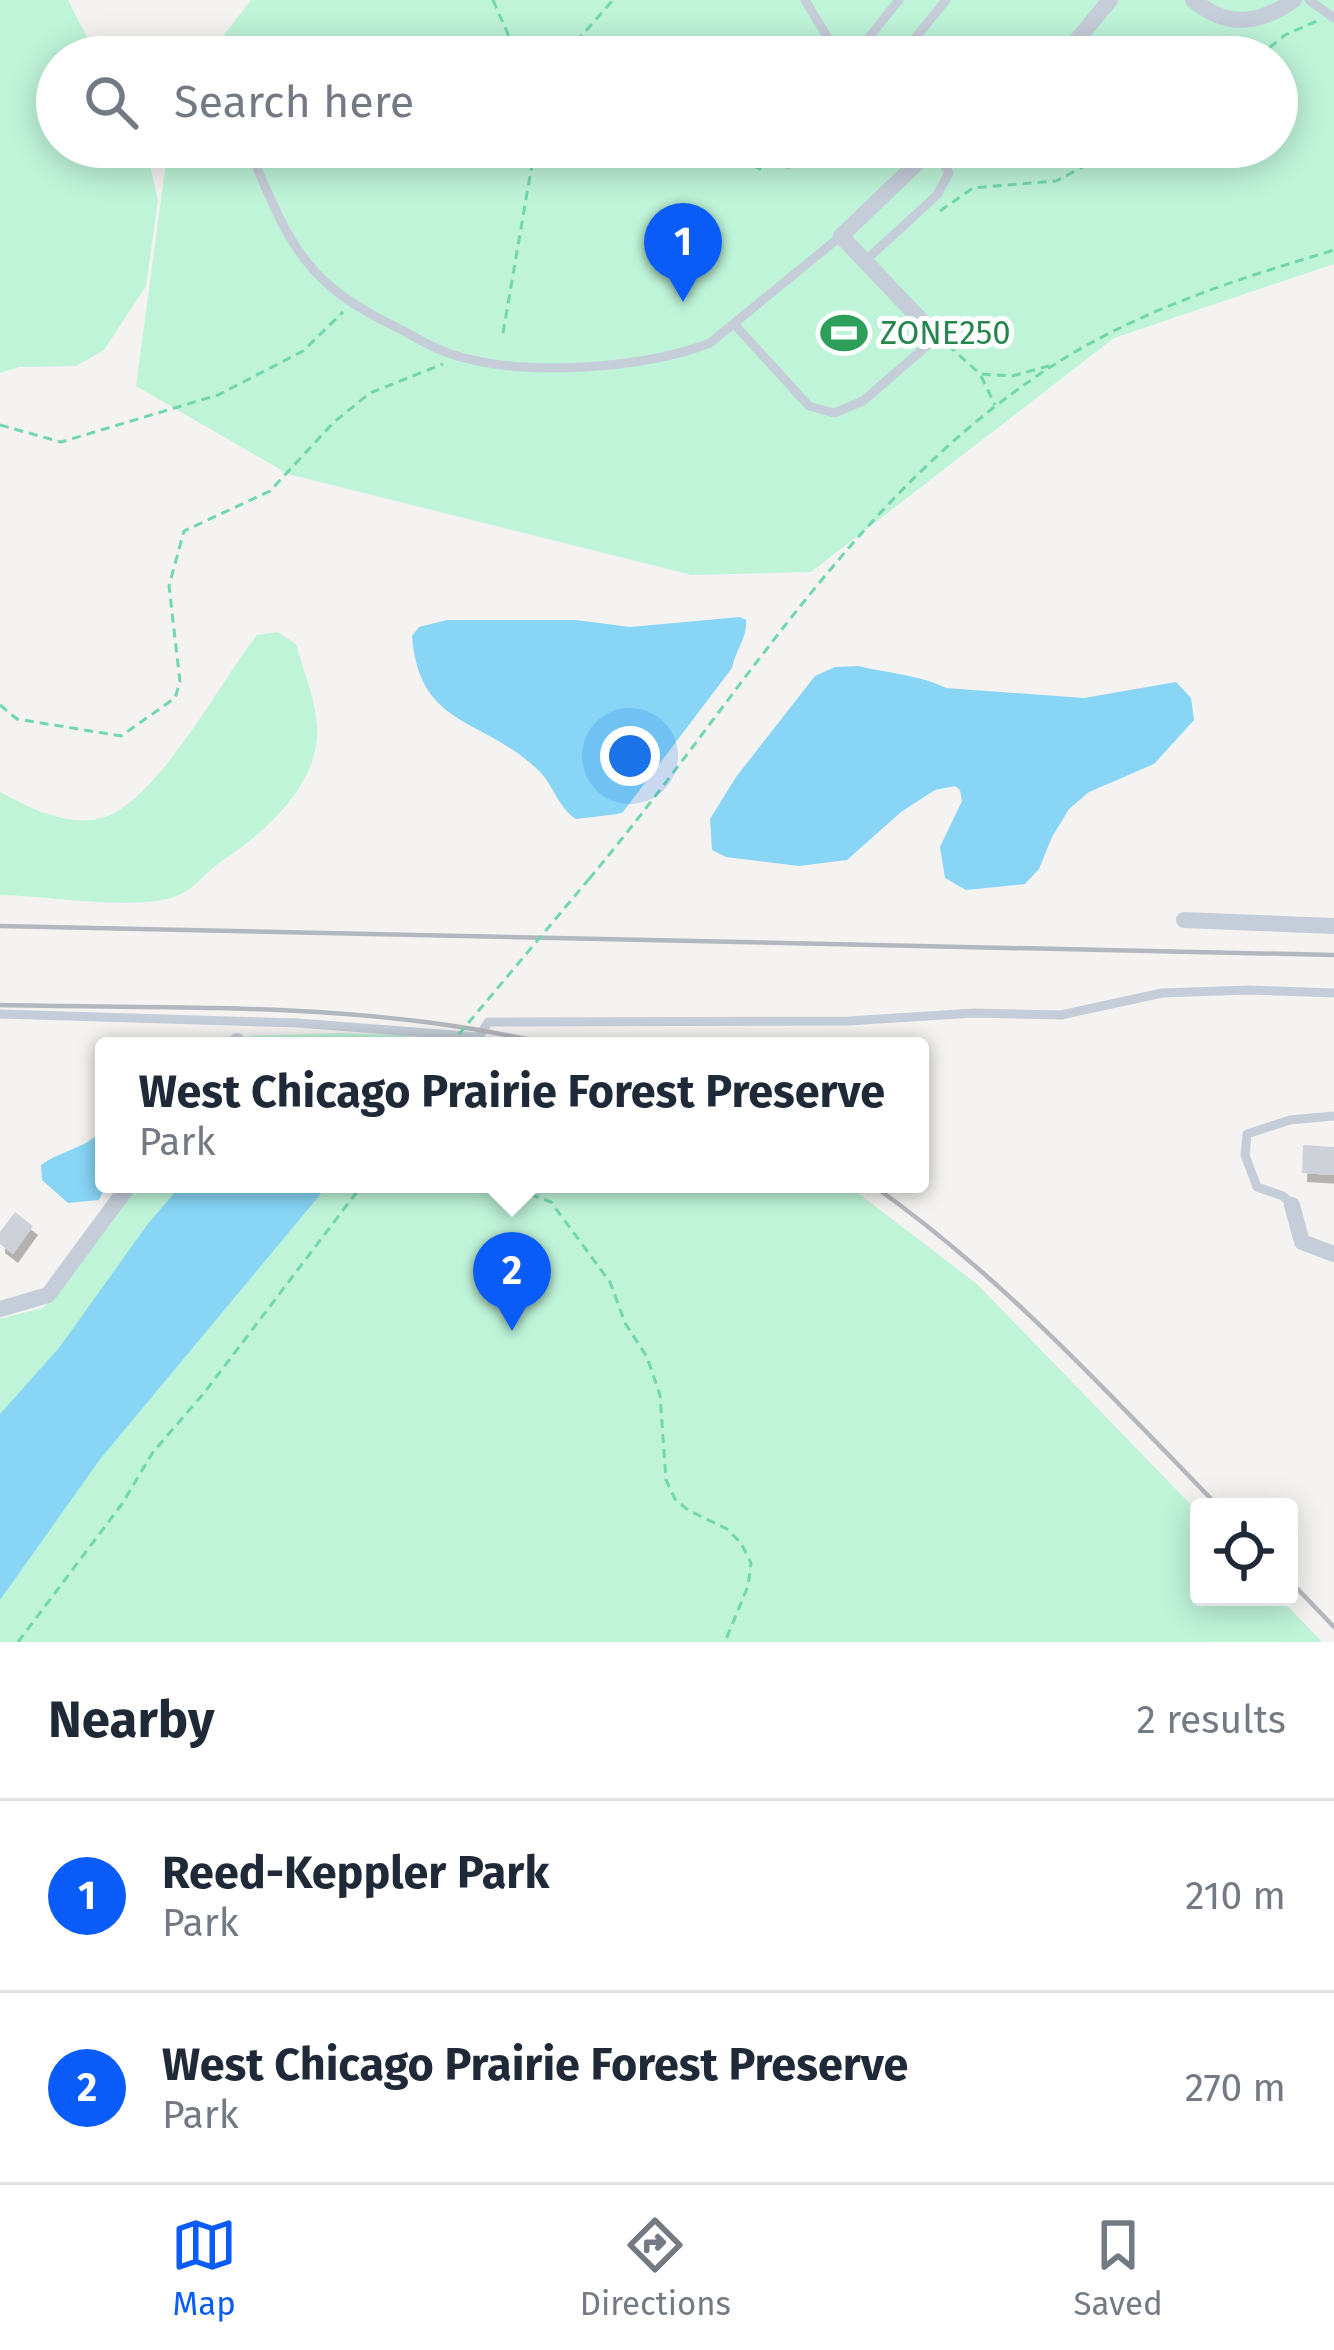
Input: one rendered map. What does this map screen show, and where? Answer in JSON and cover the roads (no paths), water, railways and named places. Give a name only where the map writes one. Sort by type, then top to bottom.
[{"type":"street","points":[[1080,36],[1110,0]]},
{"type":"street","points":[[1193,0],[1214,17],[1258,20],[1294,0]]},
{"type":"street","points":[[912,168],[841,236],[937,337]]},
{"type":"street","points":[[1184,920],[1334,926]]},
{"type":"street","points":[[0,1309],[47,1295],[123,1193]]},
{"type":"street","points":[[1292,1205],[1302,1242],[1334,1254]]},
{"type":"lane","points":[[805,0],[827,36]]},
{"type":"lane","points":[[869,36],[899,0]]},
{"type":"lane","points":[[917,36],[946,0]]},
{"type":"lane","points":[[1310,0],[1334,18]]},
{"type":"lane","points":[[259,168],[307,262],[352,303],[426,346],[460,358],[532,366],[627,364],[689,351],[710,343],[841,236]]},
{"type":"lane","points":[[865,261],[937,195],[949,173],[946,168]]},
{"type":"lane","points":[[734,323],[809,406],[834,413],[863,400],[937,337]]},
{"type":"lane","points":[[0,1014],[298,1023],[479,1037],[488,1022],[1061,1015],[1162,993],[1334,993]]},
{"type":"lane","points":[[1292,1205],[1283,1196],[1257,1187],[1245,1155],[1247,1134],[1290,1120],[1334,1116]]},
{"type":"water","points":[[740,617],[746,626],[732,668],[623,812],[576,819],[536,768],[440,704],[417,666],[412,636],[419,627],[447,620],[576,620],[630,627]]},
{"type":"water","points":[[858,666],[946,688],[1084,698],[1176,682],[1191,698],[1194,720],[1154,764],[1089,792],[1069,809],[1039,869],[1025,884],[966,890],[945,878],[940,847],[962,801],[955,786],[935,790],[901,812],[847,860],[799,866],[726,857],[712,850],[710,819],[736,777],[815,676],[835,667]]},
{"type":"water","points":[[95,1136],[95,1193],[102,1193],[99,1200],[68,1203],[42,1180],[41,1165]]},
{"type":"water","points":[[174,1193],[322,1193],[101,1458],[0,1600],[0,1414],[59,1348]]},
{"type":"railway","points":[[0,926],[1334,955]]},
{"type":"railway","points":[[0,1005],[350,1014],[515,1037]]},
{"type":"railway","points":[[883,1193],[1009,1297],[1210,1498]]},
{"type":"railway","points":[[1298,1589],[1334,1627]]},
{"type":"place","name":"Reed-Keppler Park","points":[[683,302]]},
{"type":"place","name":"ZONE250","points":[[844,333]]},
{"type":"place","name":"West Chicago Prairie Forest Preserve","points":[[512,1331]]}]
